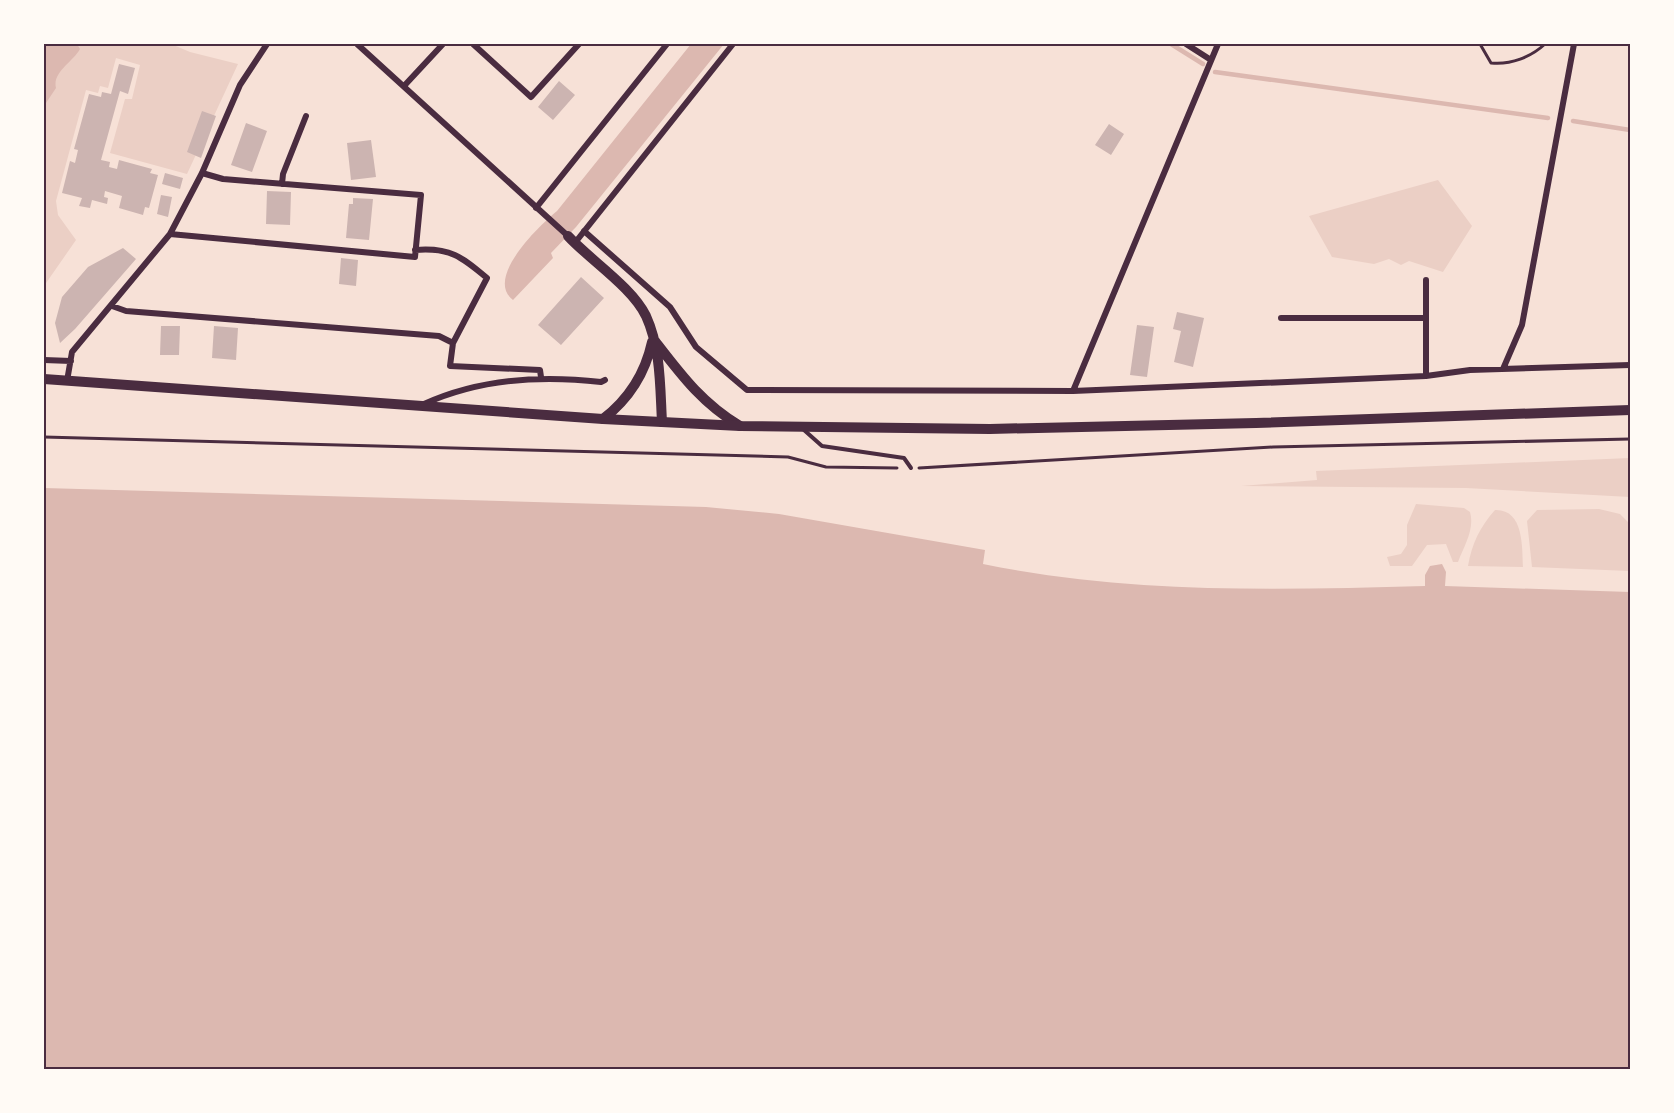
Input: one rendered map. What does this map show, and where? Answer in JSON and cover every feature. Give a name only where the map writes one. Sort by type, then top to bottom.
[{"type":"main road","points":[[571,240],[624,289],[646,315],[659,368],[662,422]]},
{"type":"main road","points":[[603,419],[621,405],[638,381],[653,339]]},
{"type":"main road","points":[[653,339],[714,411],[740,426]]},
{"type":"main road","points":[[44,379],[603,419],[740,426],[1013,428],[1630,410]]},
{"type":"street","points":[[67,381],[72,352],[170,234],[202,173],[240,85],[267,44]]},
{"type":"street","points":[[357,44],[571,240],[584,231],[733,44]]},
{"type":"street","points":[[404,86],[443,44]]},
{"type":"street","points":[[473,44],[531,97],[579,44]]},
{"type":"street","points":[[536,208],[667,44]]},
{"type":"street","points":[[1186,44],[1211,60]]},
{"type":"street","points":[[1073,391],[1218,44]]},
{"type":"street","points":[[1503,369],[1522,325],[1574,44]]},
{"type":"street","points":[[282,184],[283,174],[306,116]]},
{"type":"street","points":[[170,234],[415,257],[422,195],[223,179],[202,173]]},
{"type":"street","points":[[584,231],[670,307],[696,347],[747,390],[1073,391],[1426,376],[1470,370],[1630,365]]},
{"type":"street","points":[[416,250],[428,249],[459,255],[486,278],[453,342],[450,366],[540,370],[541,377]]},
{"type":"street","points":[[1426,280],[1426,376]]},
{"type":"street","points":[[112,306],[126,310],[440,336],[453,342]]},
{"type":"street","points":[[1281,318],[1426,318]]},
{"type":"street","points":[[44,360],[71,362]]},
{"type":"street","points":[[420,406],[452,391],[541,377],[601,382],[606,380]]},
{"type":"lane","points":[[800,427],[822,446],[904,458],[911,468]]},
{"type":"path","points":[[1480,44],[1491,63],[1501,64],[1536,52],[1545,44]]},
{"type":"shaded area","points":[[44,44],[171,44],[190,52],[238,64],[187,174],[110,153],[125,99],[132,99],[140,65],[116,58],[108,88],[100,86],[98,93],[86,90],[56,201],[58,215],[76,240],[44,286]]},
{"type":"shaded area","points":[[44,44],[77,44],[80,49],[60,72],[56,88],[44,106]]},
{"type":"shaded area","points":[[691,44],[724,44],[576,227],[551,253],[553,258],[513,300],[506,290],[505,279],[518,252],[557,211]]},
{"type":"shaded area","points":[[1438,180],[1472,226],[1443,272],[1409,261],[1401,265],[1389,259],[1374,264],[1332,257],[1309,216]]},
{"type":"shaded area","points":[[1630,458],[1630,497],[1466,488],[1241,486],[1317,480],[1316,471]]},
{"type":"shaded area","points":[[44,488],[706,507],[779,514],[985,550],[983,564],[1038,574],[1148,585],[1258,589],[1425,586],[1425,575],[1430,566],[1442,564],[1446,572],[1445,586],[1630,592],[1630,1069],[44,1069]]},
{"type":"shaded area","points":[[1416,504],[1464,508],[1470,512],[1470,531],[1458,562],[1453,562],[1446,544],[1427,545],[1412,566],[1390,566],[1387,557],[1401,554],[1407,545],[1407,525]]},
{"type":"shaded area","points":[[1599,509],[1620,514],[1630,524],[1630,571],[1532,567],[1527,521],[1537,510]]},
{"type":"shaded area","points":[[1495,510],[1504,511],[1516,522],[1521,540],[1523,567],[1468,566],[1477,536]]},
{"type":"building","points":[[119,64],[135,68],[128,94],[120,91],[101,160],[110,162],[109,167],[117,169],[119,160],[152,169],[150,173],[158,175],[149,208],[145,207],[143,215],[119,208],[122,196],[105,191],[104,197],[108,198],[107,204],[92,200],[90,208],[79,206],[82,198],[62,193],[70,161],[75,163],[78,150],[74,149],[89,94],[101,97],[102,92],[111,94]]},
{"type":"building","points":[[559,81],[575,95],[553,120],[538,107]]},
{"type":"building","points":[[202,111],[216,116],[201,158],[187,152]]},
{"type":"building","points":[[246,123],[267,131],[252,172],[231,165]]},
{"type":"building","points":[[1109,124],[1124,134],[1111,155],[1095,145]]},
{"type":"building","points":[[371,140],[376,177],[351,180],[347,143]]},
{"type":"building","points":[[165,173],[183,178],[180,189],[162,184]]},
{"type":"building","points":[[267,191],[291,192],[290,225],[266,224]]},
{"type":"building","points":[[161,195],[172,197],[168,217],[157,214]]},
{"type":"building","points":[[353,198],[373,199],[369,240],[346,238],[349,204],[353,204]]},
{"type":"building","points":[[123,248],[136,259],[60,343],[55,323],[62,297],[88,267]]},
{"type":"building","points":[[341,258],[358,260],[356,286],[339,284]]},
{"type":"building","points":[[581,277],[604,298],[561,345],[538,325]]},
{"type":"building","points":[[1177,312],[1204,318],[1193,367],[1174,362],[1181,331],[1173,329]]},
{"type":"building","points":[[1137,325],[1154,327],[1147,377],[1130,375]]},
{"type":"building","points":[[161,326],[180,326],[179,355],[160,355]]},
{"type":"building","points":[[214,326],[238,328],[236,360],[212,358]]},
{"type":"waterway","points":[[1171,44],[1203,64]]},
{"type":"waterway","points":[[1215,72],[1548,118]]},
{"type":"waterway","points":[[1573,121],[1630,130]]}]
